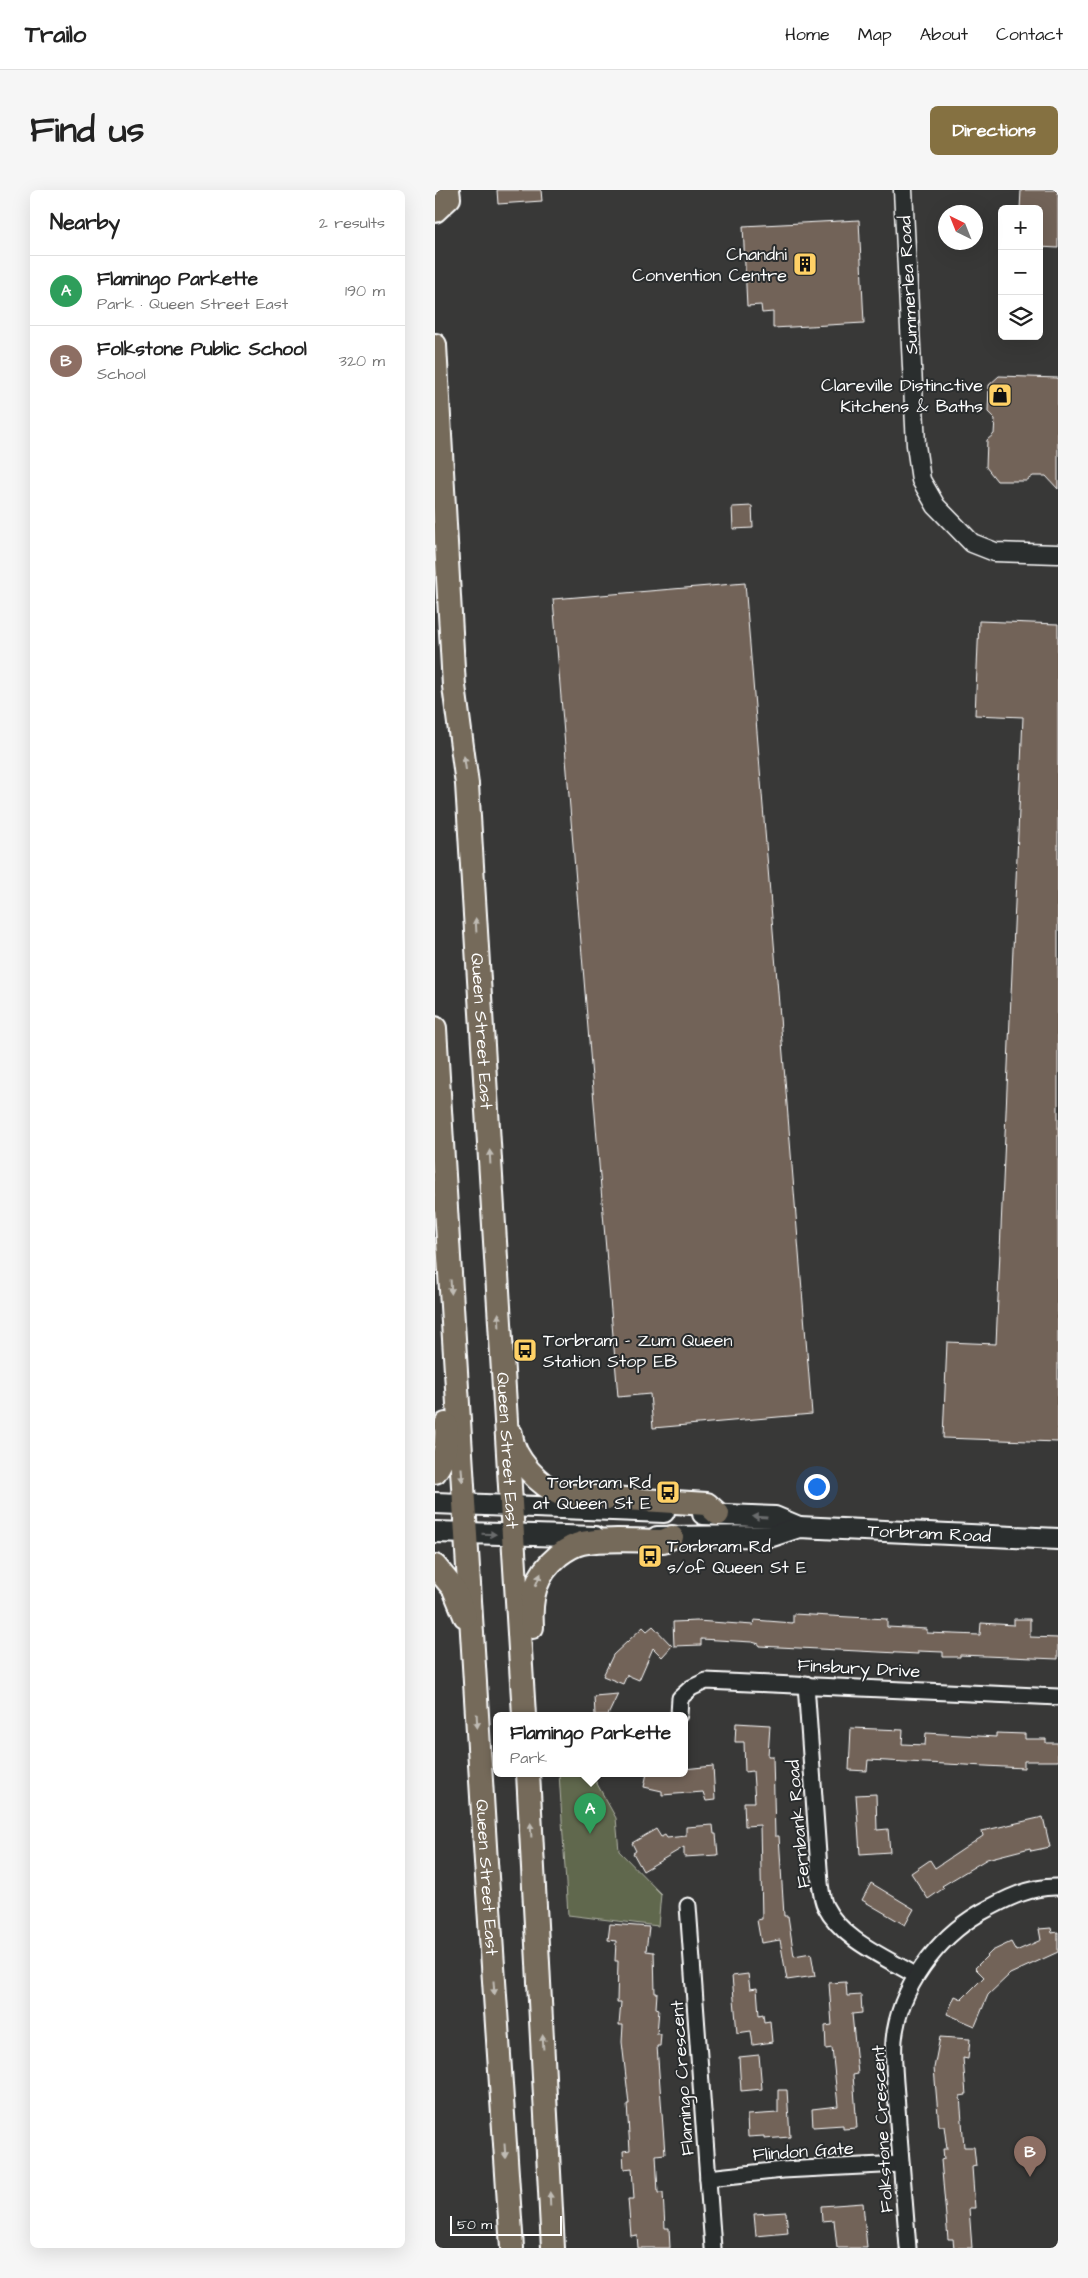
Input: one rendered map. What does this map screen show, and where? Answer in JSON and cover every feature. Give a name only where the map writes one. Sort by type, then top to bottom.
[{"type":"main road","points":[[435,210],[449,198],[448,190]]},
{"type":"main road","name":"Queen Street East","points":[[435,346],[454,686],[467,784],[524,1712]]},
{"type":"main road","name":"Queen Street East","points":[[435,1028],[463,1504],[512,2248]]},
{"type":"main road","points":[[435,1472],[446,1448],[442,1350],[454,1338]]},
{"type":"main road","points":[[502,1368],[508,1382],[512,1438],[527,1467],[535,1478],[549,1490],[563,1496],[707,1504],[718,1514]]},
{"type":"main road","name":"Torbram Road","points":[[435,1503],[775,1517],[799,1527],[1058,1539]]},
{"type":"main road","name":"Torbram Road","points":[[435,1532],[672,1537],[773,1536],[799,1527]]},
{"type":"main road","points":[[537,1712],[531,1605],[541,1573],[570,1546],[584,1542],[663,1541],[672,1537]]},
{"type":"main road","points":[[435,1566],[454,1589],[464,1611],[469,1665],[475,1673]]},
{"type":"main road","points":[[528,1777],[553,2248]]},
{"type":"street","name":"Summerlea Road","points":[[903,190],[916,445],[921,480],[936,506],[973,543],[995,552],[1058,554]]},
{"type":"street","name":"Finsbury Drive","points":[[679,1712],[680,1698],[691,1688],[706,1681],[806,1684],[1058,1697]]},
{"type":"street","name":"Fernbank Road","points":[[806,1684],[820,1883],[825,1906],[838,1924],[861,1944],[915,1976]]},
{"type":"street","name":"Folkstone Crescent","points":[[909,2248],[901,2164],[894,2040],[903,2005],[915,1976],[964,1922],[1002,1900],[1040,1886],[1058,1886]]},
{"type":"street","name":"Flamingo Crescent","points":[[689,1906],[713,2248]]},
{"type":"street","name":"Flindon Gate","points":[[708,2178],[783,2170],[901,2164]]},
{"type":"green space","points":[[559,1777],[593,1777],[616,1818],[619,1851],[661,1894],[658,1926],[568,1915]]},
{"type":"building","points":[[497,190],[541,190],[542,201],[498,204]]},
{"type":"building","points":[[1021,190],[1058,190],[1058,248],[1043,247],[1043,205],[1020,205]]},
{"type":"building","name":"Chandni Convention Centre","points":[[859,220],[864,323],[773,328],[773,312],[762,313],[761,305],[747,306],[743,226]]},
{"type":"building","points":[[999,376],[1058,378],[1058,489],[1046,476],[1033,476],[1026,481],[997,481],[986,467],[987,440],[994,434],[995,419],[988,412],[989,385]]},
{"type":"building","points":[[752,506],[753,528],[733,529],[732,507]]},
{"type":"building","points":[[745,583],[812,1414],[653,1428],[650,1394],[618,1397],[553,599]]},
{"type":"building","points":[[979,621],[1058,624],[1058,1442],[943,1438],[947,1342],[996,1344],[1023,717],[975,715]]},
{"type":"building","points":[[793,1614],[887,1619],[887,1627],[927,1629],[927,1633],[980,1635],[981,1623],[1014,1625],[1014,1619],[1030,1619],[1030,1637],[1058,1638],[1058,1659],[960,1655],[960,1657],[943,1657],[943,1652],[918,1651],[918,1654],[759,1646],[759,1644],[752,1642],[701,1639],[701,1645],[674,1646],[673,1622],[697,1621],[753,1625],[754,1620],[793,1623]]},
{"type":"building","points":[[653,1626],[672,1646],[662,1657],[653,1648],[639,1680],[627,1675],[623,1684],[603,1676],[613,1655],[643,1627],[647,1631]]},
{"type":"building","points":[[618,1694],[609,1712],[595,1712],[594,1696]]},
{"type":"building","points":[[736,1723],[770,1725],[768,1756],[773,1756],[775,1836],[779,1836],[784,1916],[788,1916],[794,1956],[811,1953],[815,1976],[787,1980],[780,1940],[761,1943],[757,1920],[762,1919],[760,1825],[745,1826],[744,1802],[755,1802],[753,1771],[745,1772],[744,1742],[735,1742]]},
{"type":"building","points":[[851,1728],[903,1730],[902,1744],[925,1745],[926,1733],[996,1737],[996,1733],[1025,1734],[1025,1739],[1046,1739],[1046,1743],[1058,1743],[1058,1761],[1024,1761],[1024,1768],[868,1760],[867,1771],[849,1770]]},
{"type":"building","points":[[713,1766],[715,1800],[706,1801],[703,1792],[662,1795],[662,1791],[644,1787],[646,1777],[688,1777],[688,1769]]},
{"type":"building","points":[[876,1794],[877,1830],[888,1829],[890,1852],[860,1854],[856,1795]]},
{"type":"building","points":[[1043,1817],[1050,1847],[1031,1851],[1030,1848],[987,1859],[942,1886],[944,1888],[928,1899],[911,1873],[930,1860],[935,1868],[983,1836],[982,1831]]},
{"type":"building","points":[[713,1825],[718,1855],[684,1857],[684,1847],[643,1871],[633,1853],[636,1851],[632,1843],[656,1829],[661,1837],[665,1835],[667,1838],[686,1836],[686,1827]]},
{"type":"building","points":[[871,1883],[914,1909],[905,1925],[862,1900]]},
{"type":"building","points":[[610,1924],[649,1927],[646,1951],[654,1952],[655,1993],[657,1993],[656,2008],[659,2009],[657,2034],[661,2034],[660,2046],[657,2046],[665,2154],[656,2155],[658,2193],[663,2193],[665,2228],[669,2228],[670,2248],[638,2248],[637,2235],[631,2236],[628,2199],[634,2199],[632,2168],[624,2169],[623,2151],[630,2150],[627,2104],[629,2104],[622,2042],[623,2025],[619,2025],[621,2002],[617,2002],[618,1961],[615,1961],[616,1941],[608,1940]]},
{"type":"building","points":[[1051,1928],[1052,1933],[1058,1932],[1058,1952],[1010,1974],[988,1995],[975,2026],[947,2014],[955,1996],[962,1999],[984,1977],[975,1968],[992,1951],[1011,1942],[1016,1951],[1041,1940],[1039,1929]]},
{"type":"building","points":[[748,1974],[750,1989],[757,1988],[759,2015],[763,2014],[764,2022],[770,2021],[772,2042],[753,2045],[751,2031],[737,2033],[732,1976]]},
{"type":"building","points":[[846,1982],[847,1996],[861,1995],[862,2013],[852,2014],[858,2074],[853,2075],[857,2128],[843,2129],[843,2125],[813,2127],[812,2109],[838,2106],[832,2048],[826,2049],[825,2026],[832,2025],[829,1983]]},
{"type":"building","points":[[940,2037],[970,2039],[968,2059],[963,2058],[966,2095],[960,2096],[964,2147],[974,2147],[976,2166],[972,2167],[975,2208],[969,2208],[972,2248],[954,2248],[953,2239],[948,2239],[941,2160],[944,2159],[943,2149],[947,2149],[944,2126],[939,2126],[934,2068]]},
{"type":"building","points":[[759,2055],[762,2089],[741,2091],[739,2057]]},
{"type":"building","points":[[778,2090],[787,2090],[790,2137],[764,2139],[764,2136],[748,2137],[747,2115],[778,2113]]},
{"type":"building","points":[[863,2203],[867,2248],[837,2248],[834,2220],[822,2221],[821,2206]]},
{"type":"building","points":[[786,2212],[788,2233],[756,2236],[754,2214]]},
{"type":"place","name":"Chandni Convention Centre","points":[[805,264]]},
{"type":"place","name":"Clareville Distinctive Kitchens & Baths","points":[[1000,395]]},
{"type":"place","name":"Torbram - Zum Queen Station Stop EB","points":[[525,1350]]},
{"type":"place","name":"Torbram Rd at Queen St E","points":[[668,1492]]},
{"type":"place","name":"Torbram Rd s/of Queen St E","points":[[650,1556]]},
{"type":"place","name":"Flamingo Parkette","points":[[590,1834]]},
{"type":"place","name":"Folkstone Public School","points":[[1030,2177]]}]
